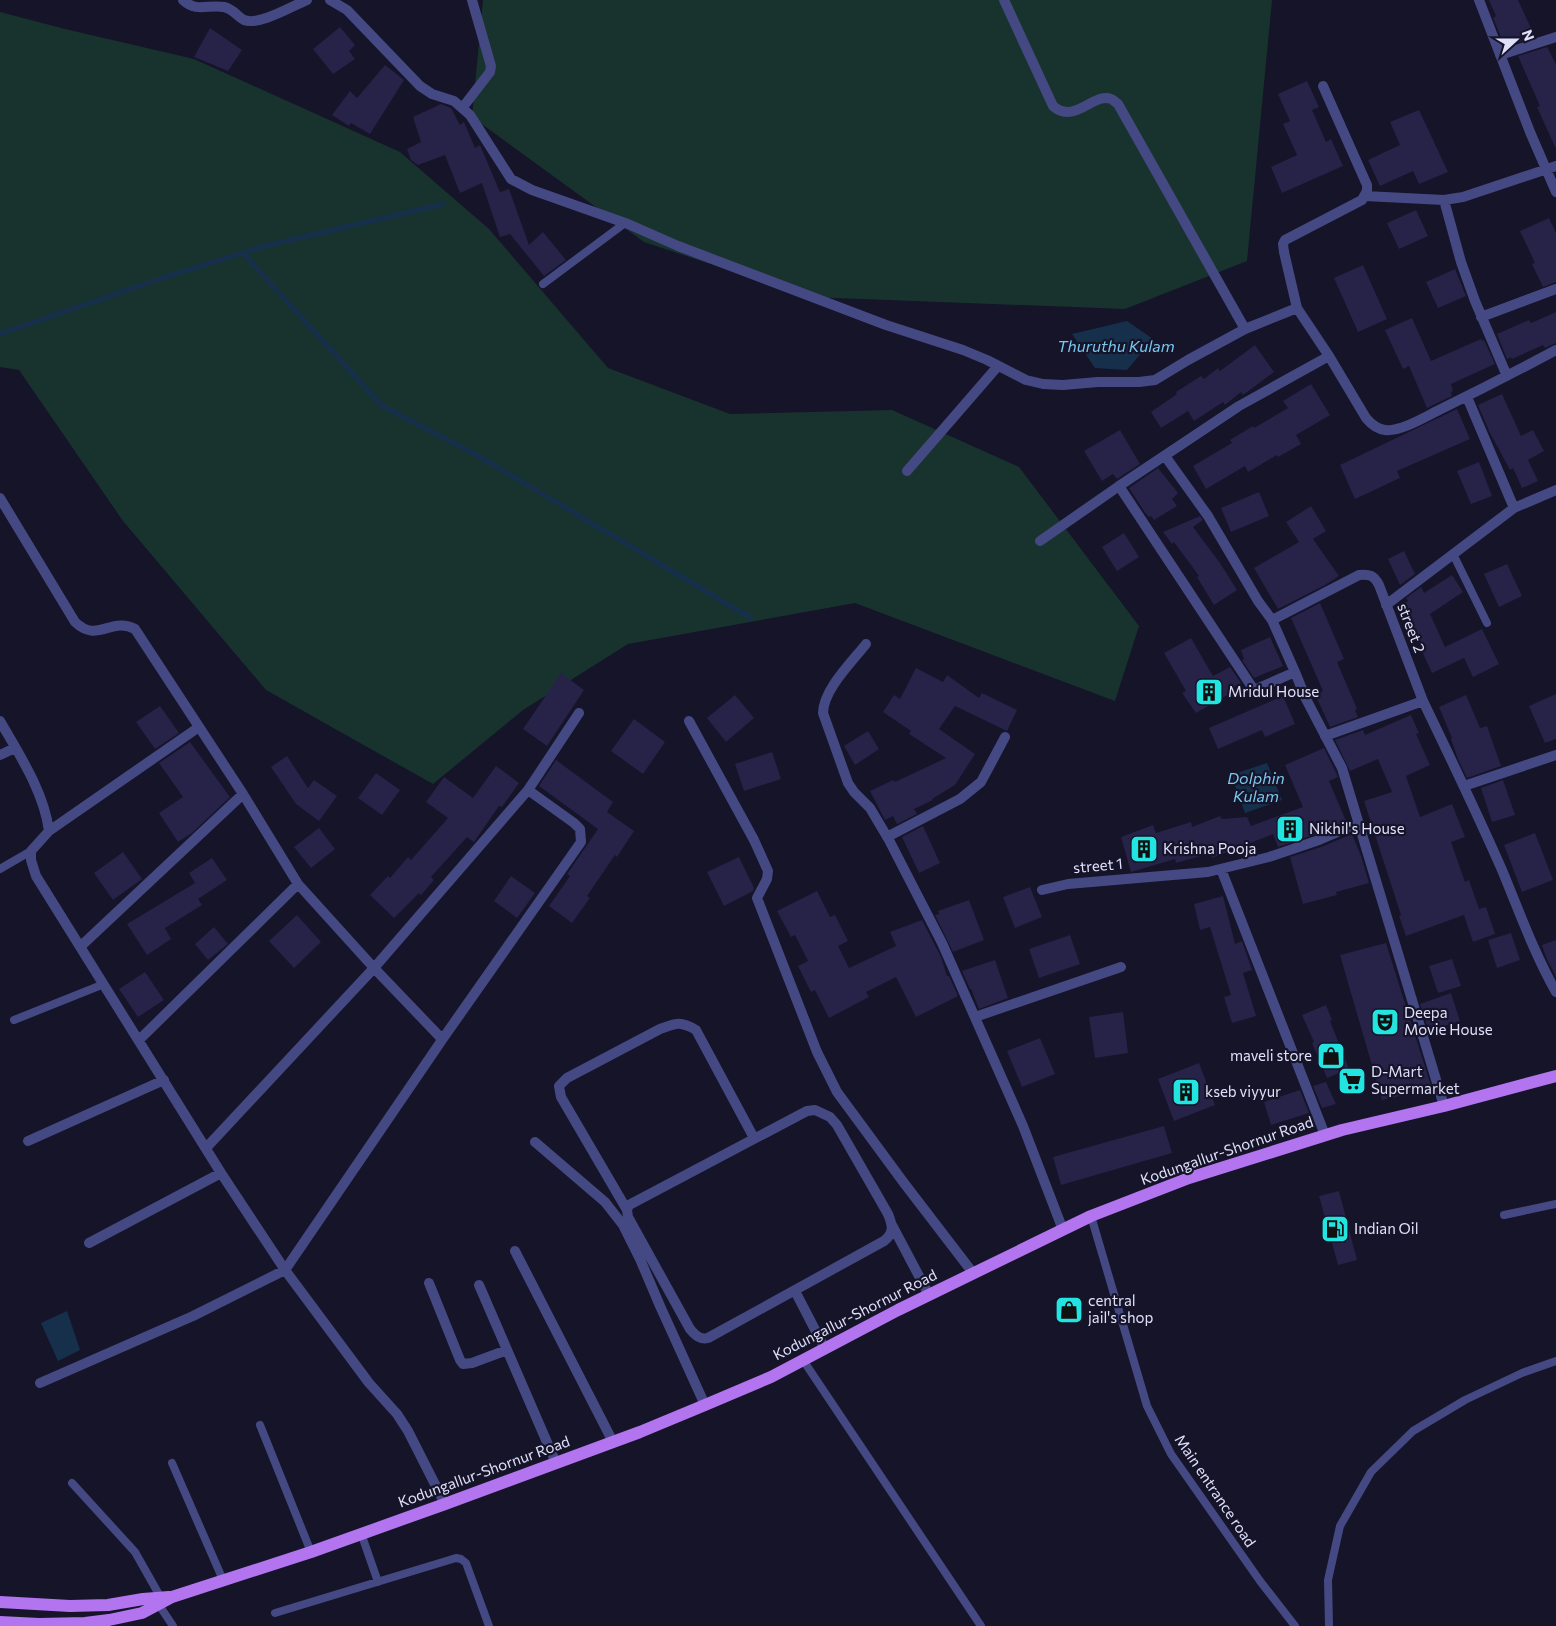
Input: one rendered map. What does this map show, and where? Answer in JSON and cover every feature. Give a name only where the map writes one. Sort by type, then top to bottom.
[{"type":"main road","name":"Kodungallur-Shornur Road","points":[[164,1600],[311,1552],[445,1504],[613,1442],[771,1378],[928,1295],[1091,1216],[1189,1178],[1342,1130],[1444,1106],[1556,1076]]},
{"type":"main road","points":[[0,1602],[70,1606],[108,1605],[143,1599],[164,1600]]},
{"type":"main road","points":[[0,1622],[71,1625],[109,1620],[142,1613],[164,1600]]},
{"type":"street","points":[[184,0],[190,6],[195,7],[224,4],[244,20],[252,21],[264,19],[307,0]]},
{"type":"street","points":[[330,0],[347,10],[420,86],[432,94],[454,101],[463,107],[511,179],[532,190],[625,223],[678,246],[886,324],[963,350],[1026,380],[1043,384],[1063,385],[1155,380],[1244,329],[1297,308]]},
{"type":"street","points":[[463,107],[488,77],[491,66],[472,0]]},
{"type":"street","points":[[1004,0],[1054,106],[1059,111],[1072,112],[1105,98],[1112,99],[1118,104],[1244,329]]},
{"type":"street","points":[[1479,0],[1500,55],[1551,169],[1556,192]]},
{"type":"street","points":[[1500,55],[1556,37]]},
{"type":"street","points":[[1323,86],[1367,185],[1367,191],[1362,200],[1285,240],[1283,244],[1284,252],[1297,308],[1329,356],[1366,418],[1374,426],[1385,430],[1397,430],[1466,397],[1556,350]]},
{"type":"street","points":[[1365,196],[1444,200],[1463,197],[1551,169]]},
{"type":"street","points":[[1444,200],[1461,262],[1481,317],[1507,376]]},
{"type":"street","points":[[1481,317],[1556,289]]},
{"type":"street","points":[[1040,541],[1239,406],[1329,356]]},
{"type":"street","points":[[907,471],[998,366]]},
{"type":"street","points":[[1466,397],[1514,508]]},
{"type":"street","points":[[1165,456],[1208,516],[1258,601],[1272,620],[1306,699],[1342,768],[1444,1106]]},
{"type":"street","points":[[1120,486],[1254,690],[1295,672]]},
{"type":"street","points":[[1386,605],[1514,508],[1556,490]]},
{"type":"street","points":[[0,498],[75,622],[82,629],[93,632],[119,625],[127,625],[135,629],[243,794],[298,884],[442,1039]]},
{"type":"street","name":"street 2","points":[[1272,620],[1359,574],[1368,574],[1374,577],[1423,701],[1464,786],[1543,969],[1556,992]]},
{"type":"street","points":[[866,644],[829,690],[823,703],[823,712],[848,783],[870,808],[942,943],[1022,1126],[1063,1230]]},
{"type":"street","points":[[1325,736],[1423,701]]},
{"type":"street","points":[[206,1148],[374,968],[528,790],[579,712]]},
{"type":"street","points":[[0,721],[43,803],[49,831]]},
{"type":"street","points":[[689,721],[754,840],[768,871],[767,879],[757,898],[816,1052],[837,1092],[974,1273]]},
{"type":"street","points":[[199,728],[49,831],[31,851],[31,860],[36,876],[221,1173],[285,1270],[368,1383],[397,1414],[408,1431],[445,1504]]},
{"type":"street","points":[[887,837],[960,799],[981,782],[1004,737]]},
{"type":"street","points":[[0,755],[15,748]]},
{"type":"street","points":[[1464,786],[1556,756]]},
{"type":"street","points":[[40,1383],[193,1316],[285,1270],[442,1039],[581,842],[580,829],[574,823],[528,790]]},
{"type":"street","points":[[81,946],[243,794]]},
{"type":"street","name":"street 1","points":[[1042,890],[1068,884],[1208,872],[1269,857],[1319,840],[1359,823]]},
{"type":"street","points":[[1221,869],[1325,1135]]},
{"type":"street","points":[[139,1040],[298,884]]},
{"type":"street","points":[[975,1017],[1121,967]]},
{"type":"street","points":[[754,1138],[696,1030],[685,1024],[674,1024],[660,1029],[567,1078],[559,1086],[561,1097],[627,1210],[628,1217],[690,1329],[694,1335],[700,1338],[708,1338],[884,1241],[890,1236],[892,1224]]},
{"type":"street","points":[[28,1141],[164,1080]]},
{"type":"street","points":[[627,1210],[634,1201],[807,1111],[815,1110],[830,1117],[837,1125],[888,1214],[928,1295]]},
{"type":"street","points":[[535,1142],[605,1202],[623,1225],[705,1405]]},
{"type":"street","points":[[89,1243],[221,1173]]},
{"type":"street","points":[[515,1251],[613,1442]]},
{"type":"street","points":[[429,1284],[463,1364],[472,1364],[507,1350]]},
{"type":"street","points":[[479,1286],[556,1463]]},
{"type":"street","points":[[795,1291],[825,1349]]},
{"type":"lane","points":[[543,284],[625,223]]},
{"type":"lane","points":[[1452,554],[1487,623]]},
{"type":"lane","points":[[0,869],[31,851]]},
{"type":"lane","points":[[14,1020],[104,984]]},
{"type":"lane","points":[[1504,1215],[1556,1204]]},
{"type":"lane","name":"Main entrance road","points":[[1091,1216],[1147,1406],[1171,1454],[1260,1581],[1295,1626]]},
{"type":"lane","points":[[803,1360],[980,1626]]},
{"type":"lane","points":[[1329,1626],[1328,1580],[1340,1526],[1371,1472],[1413,1431],[1465,1400],[1522,1373],[1556,1361]]},
{"type":"lane","points":[[260,1426],[311,1552]]},
{"type":"lane","points":[[172,1463],[223,1580]]},
{"type":"lane","points":[[72,1483],[134,1552],[164,1600],[173,1626]]},
{"type":"lane","points":[[361,1534],[378,1582]]},
{"type":"lane","points":[[275,1614],[456,1558],[466,1563],[489,1626]]},
{"type":"lane","points":[[70,1606],[71,1625]]},
{"type":"green space","points":[[483,0],[1272,0],[1247,261],[1125,309],[810,297],[644,242],[472,117]]},
{"type":"green space","points":[[0,12],[194,59],[400,152],[489,229],[608,368],[730,414],[892,410],[1019,467],[1139,626],[1115,701],[855,603],[628,644],[523,710],[433,784],[266,690],[123,521],[19,370],[0,367]]},
{"type":"water","name":"Thuruthu Kulam","points":[[1127,321],[1153,339],[1127,370],[1095,368],[1072,334]]},
{"type":"water","name":"Dolphin Kulam","points":[[1267,763],[1282,800],[1245,813],[1231,775]]},
{"type":"water","points":[[67,1311],[80,1350],[58,1361],[41,1323]]},
{"type":"building","points":[[1489,0],[1518,0],[1535,37],[1513,44],[1512,41],[1504,44],[1493,18],[1496,16]]},
{"type":"building","points":[[340,27],[355,45],[349,51],[355,59],[333,74],[313,49]]},
{"type":"building","points":[[210,28],[242,50],[228,71],[194,57]]},
{"type":"building","points":[[1547,47],[1556,64],[1556,149],[1537,107],[1540,106],[1518,56]]},
{"type":"building","points":[[385,65],[404,80],[370,134],[351,123],[349,126],[332,115],[350,91],[357,98]]},
{"type":"building","points":[[1307,81],[1319,107],[1312,110],[1326,142],[1331,139],[1343,166],[1282,193],[1271,167],[1297,155],[1283,124],[1290,121],[1278,94]]},
{"type":"building","points":[[441,104],[451,108],[460,125],[464,122],[475,148],[480,145],[500,192],[509,189],[529,245],[543,232],[566,260],[544,276],[510,234],[500,237],[482,183],[460,193],[445,155],[418,165],[411,160],[407,149],[421,142],[413,117]]},
{"type":"building","points":[[1419,110],[1448,172],[1419,184],[1413,171],[1380,186],[1368,160],[1400,145],[1390,122]]},
{"type":"building","points":[[1416,210],[1428,236],[1399,249],[1387,223]]},
{"type":"building","points":[[1549,218],[1556,233],[1556,282],[1543,287],[1532,264],[1535,263],[1520,231]]},
{"type":"building","points":[[1363,265],[1387,319],[1358,332],[1334,278]]},
{"type":"building","points":[[1455,269],[1466,296],[1438,308],[1426,282]]},
{"type":"building","points":[[1556,312],[1556,343],[1545,348],[1543,345],[1512,359],[1511,357],[1507,359],[1497,334],[1529,320],[1531,323]]},
{"type":"building","points":[[1412,318],[1431,361],[1481,339],[1482,341],[1484,340],[1495,364],[1451,384],[1452,396],[1427,408],[1409,366],[1403,369],[1385,330]]},
{"type":"building","points":[[1255,345],[1274,372],[1243,395],[1241,392],[1225,405],[1223,402],[1194,421],[1188,411],[1161,428],[1151,412],[1177,394],[1176,392],[1201,376],[1204,379],[1218,368],[1220,371]]},
{"type":"building","points":[[1311,384],[1330,415],[1296,435],[1301,444],[1248,472],[1245,466],[1206,489],[1193,466],[1232,443],[1230,440],[1288,408],[1283,401]]},
{"type":"building","points":[[1502,394],[1521,436],[1533,430],[1544,451],[1528,460],[1538,481],[1522,488],[1513,468],[1510,470],[1489,431],[1478,405]]},
{"type":"building","points":[[1457,409],[1470,439],[1397,471],[1400,478],[1355,499],[1340,465]]},
{"type":"building","points":[[1120,430],[1140,464],[1117,479],[1113,474],[1102,481],[1084,451]]},
{"type":"building","points":[[1479,462],[1492,496],[1471,504],[1457,471]]},
{"type":"building","points":[[1158,468],[1178,493],[1172,499],[1177,506],[1154,520],[1146,514],[1129,488]]},
{"type":"building","points":[[1259,492],[1269,516],[1231,532],[1221,508]]},
{"type":"building","points":[[1311,506],[1326,531],[1313,539],[1339,576],[1278,609],[1254,568],[1299,542],[1286,522]]},
{"type":"building","points":[[1200,516],[1203,520],[1193,527],[1220,563],[1237,590],[1214,605],[1197,577],[1199,576],[1174,542],[1172,544],[1163,532]]},
{"type":"building","points":[[1124,533],[1139,557],[1117,571],[1102,547]]},
{"type":"building","points":[[1404,551],[1415,574],[1400,585],[1388,559]]},
{"type":"building","points":[[1507,564],[1522,596],[1499,607],[1484,574]]},
{"type":"building","points":[[1452,575],[1463,592],[1430,614],[1445,647],[1482,629],[1499,664],[1473,677],[1464,658],[1432,673],[1411,627],[1408,628],[1397,607],[1408,601],[1406,598],[1421,587],[1424,593]]},
{"type":"building","points":[[1320,603],[1344,659],[1337,662],[1357,709],[1355,710],[1358,717],[1330,727],[1315,694],[1323,691],[1291,618]]},
{"type":"building","points":[[1270,637],[1283,666],[1254,678],[1242,660],[1244,659],[1241,650]]},
{"type":"building","points":[[1191,638],[1213,676],[1230,667],[1241,683],[1234,687],[1236,690],[1196,713],[1182,693],[1186,691],[1164,653]]},
{"type":"building","points":[[916,668],[943,682],[947,675],[979,698],[982,693],[1017,710],[1007,731],[955,706],[939,729],[975,754],[955,785],[933,800],[914,809],[917,814],[897,824],[893,816],[885,820],[870,791],[893,780],[895,782],[946,758],[909,734],[911,731],[883,712],[894,695],[900,699]]},
{"type":"building","points":[[561,673],[584,690],[547,746],[523,729]]},
{"type":"building","points":[[1556,694],[1556,739],[1545,743],[1529,706]]},
{"type":"building","points":[[735,695],[754,718],[726,742],[707,718]]},
{"type":"building","points":[[1466,695],[1480,728],[1487,726],[1501,766],[1467,778],[1439,707]]},
{"type":"building","points":[[1283,696],[1295,724],[1265,737],[1262,730],[1218,749],[1209,728]]},
{"type":"building","points":[[160,706],[179,733],[155,749],[136,722]]},
{"type":"building","points":[[1411,715],[1419,733],[1416,734],[1430,765],[1406,776],[1420,817],[1452,804],[1465,837],[1451,842],[1465,882],[1469,880],[1479,909],[1486,907],[1495,934],[1473,942],[1464,915],[1406,936],[1364,801],[1392,792],[1378,759],[1350,771],[1335,740],[1363,730],[1365,735]]},
{"type":"building","points":[[634,719],[665,742],[643,774],[611,751]]},
{"type":"building","points":[[868,731],[879,749],[855,765],[844,746]]},
{"type":"building","points":[[190,742],[230,797],[192,833],[178,842],[159,813],[183,797],[159,763]]},
{"type":"building","points":[[1324,748],[1338,777],[1329,781],[1346,821],[1317,834],[1278,847],[1273,834],[1212,858],[1211,853],[1176,863],[1175,859],[1131,872],[1121,837],[1153,825],[1156,833],[1191,822],[1192,827],[1220,816],[1222,819],[1247,817],[1251,826],[1303,807],[1285,765]]},
{"type":"building","points":[[772,752],[781,779],[744,791],[735,764]]},
{"type":"building","points":[[287,756],[308,788],[314,780],[337,796],[319,821],[296,804],[271,767]]},
{"type":"building","points":[[556,760],[613,802],[607,812],[634,831],[587,896],[590,898],[572,923],[549,906],[570,876],[567,874],[598,829],[539,786]]},
{"type":"building","points":[[496,766],[519,783],[502,807],[499,806],[474,842],[467,837],[431,877],[434,880],[421,895],[419,893],[394,918],[370,895],[388,876],[390,878],[408,857],[411,860],[448,818],[426,802],[444,777],[473,798]]},
{"type":"building","points":[[376,773],[400,790],[382,815],[358,798]]},
{"type":"building","points":[[1503,780],[1515,815],[1492,822],[1481,788]]},
{"type":"building","points":[[923,826],[940,863],[919,873],[902,837]]},
{"type":"building","points":[[319,828],[335,849],[311,868],[294,847]]},
{"type":"building","points":[[1535,833],[1553,880],[1522,892],[1504,845]]},
{"type":"building","points":[[1352,834],[1369,883],[1336,892],[1337,895],[1303,904],[1290,857]]},
{"type":"building","points":[[123,852],[142,879],[113,900],[94,873]]},
{"type":"building","points":[[739,857],[754,888],[753,891],[724,906],[707,872]]},
{"type":"building","points":[[212,858],[227,880],[198,899],[202,905],[165,928],[171,939],[147,955],[127,924],[195,883],[189,873]]},
{"type":"building","points":[[511,876],[535,893],[517,918],[494,901]]},
{"type":"building","points":[[1030,887],[1042,917],[1015,928],[1003,897]]},
{"type":"building","points":[[817,891],[830,917],[835,915],[848,941],[838,946],[849,968],[896,946],[890,932],[922,920],[958,996],[916,1017],[896,977],[866,992],[869,997],[829,1018],[815,990],[811,992],[798,966],[808,961],[795,935],[791,937],[777,911]]},
{"type":"building","points":[[1223,896],[1235,944],[1242,941],[1252,970],[1243,973],[1256,1016],[1232,1023],[1224,997],[1231,995],[1210,927],[1200,930],[1194,904]]},
{"type":"building","points":[[969,900],[984,940],[953,952],[935,915],[939,914],[938,911]]},
{"type":"building","points":[[297,915],[321,942],[294,968],[269,941]]},
{"type":"building","points":[[214,927],[228,944],[208,960],[195,944]]},
{"type":"building","points":[[1511,933],[1520,960],[1497,968],[1488,940]]},
{"type":"building","points":[[1070,935],[1080,964],[1039,978],[1029,949]]},
{"type":"building","points":[[1556,940],[1556,977],[1542,945]]},
{"type":"building","name":"Deepa Movie House","points":[[1386,943],[1432,1089],[1382,1100],[1340,955]]},
{"type":"building","points":[[1452,959],[1461,986],[1438,993],[1429,966]]},
{"type":"building","points":[[995,960],[1008,998],[979,1009],[962,971]]},
{"type":"building","points":[[145,972],[164,1000],[138,1017],[119,989]]},
{"type":"building","points":[[1451,993],[1460,1021],[1429,1031],[1420,1004]]},
{"type":"building","points":[[1326,1005],[1332,1020],[1330,1021],[1349,1069],[1327,1078],[1302,1015]]},
{"type":"building","points":[[1123,1012],[1128,1053],[1095,1058],[1089,1017]]},
{"type":"building","points":[[1040,1038],[1055,1074],[1022,1087],[1007,1051]]},
{"type":"building","name":"kseb viyyur","points":[[1199,1063],[1215,1105],[1174,1121],[1158,1079]]},
{"type":"building","points":[[1326,1082],[1336,1104],[1322,1108],[1313,1086]]},
{"type":"building","points":[[1300,1090],[1309,1113],[1271,1125],[1264,1102]]},
{"type":"building","points":[[1164,1126],[1172,1153],[1061,1185],[1053,1157]]},
{"type":"building","points":[[1339,1191],[1357,1260],[1338,1265],[1319,1196]]},
{"type":"waterway","points":[[0,334],[162,278],[265,246],[443,204]]},
{"type":"waterway","points":[[243,253],[381,405],[482,458],[751,618]]},
{"type":"place","name":"Mridul House","points":[[1209,692]]},
{"type":"place","name":"Nikhil's House","points":[[1290,829]]},
{"type":"place","name":"Krishna Pooja","points":[[1144,849]]},
{"type":"place","name":"Deepa Movie House","points":[[1385,1022]]},
{"type":"place","name":"maveli store","points":[[1331,1056]]},
{"type":"place","name":"D-Mart Supermarket","points":[[1352,1081]]},
{"type":"place","name":"kseb viyyur","points":[[1186,1092]]},
{"type":"place","name":"Indian Oil","points":[[1335,1229]]},
{"type":"place","name":"central jail's shop","points":[[1069,1310]]}]
